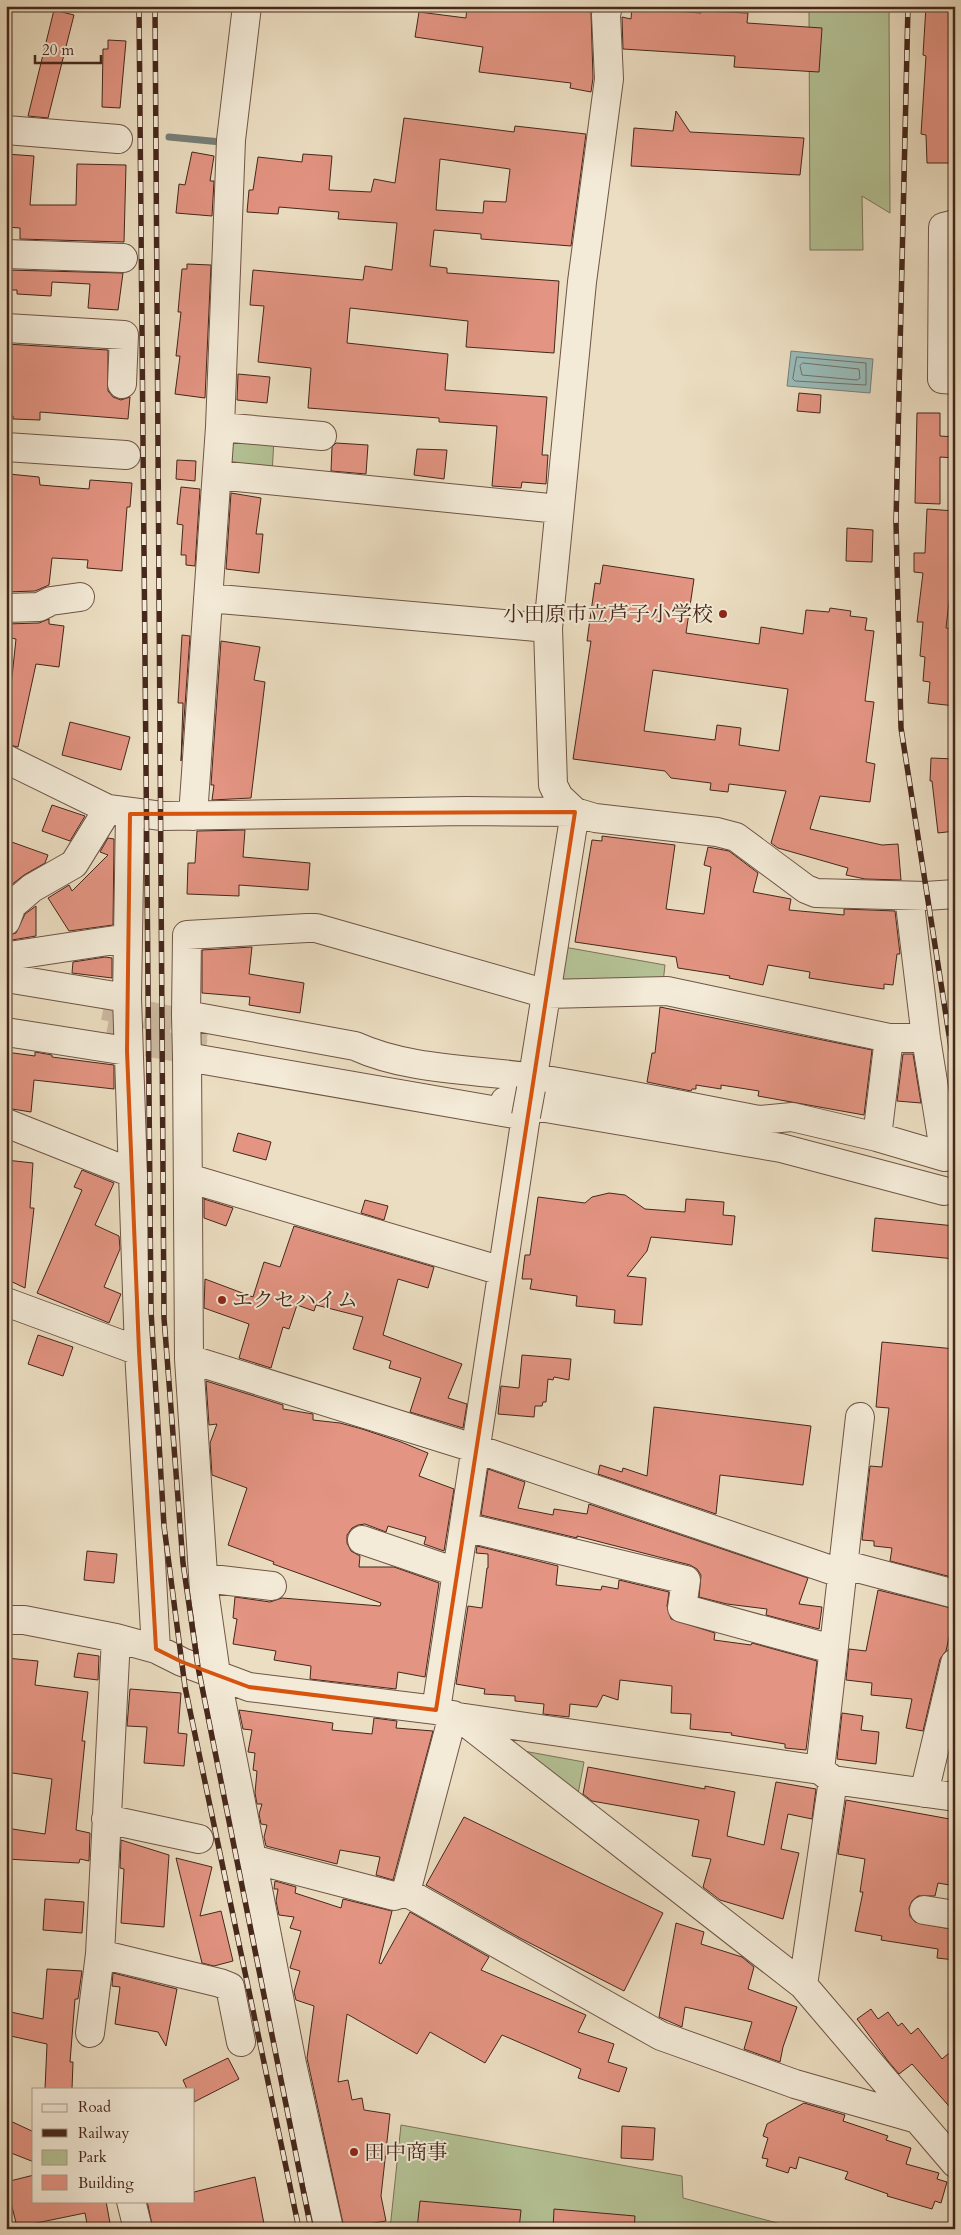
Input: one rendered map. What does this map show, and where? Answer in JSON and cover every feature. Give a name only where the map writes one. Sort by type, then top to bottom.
[{"type":"street","points":[[193,816],[220,427],[230,140],[247,6]]},
{"type":"street","points":[[575,812],[559,797],[553,784],[548,628],[582,282],[609,78],[606,15],[608,6]]},
{"type":"street","points":[[6,130],[118,139]]},
{"type":"street","points":[[955,224],[943,227],[942,379],[955,380]]},
{"type":"street","points":[[6,254],[123,258]]},
{"type":"street","points":[[6,328],[124,336],[122,384]]},
{"type":"street","points":[[220,427],[322,436]]},
{"type":"street","points":[[6,447],[126,455]]},
{"type":"street","points":[[217,475],[559,509]]},
{"type":"street","points":[[6,608],[39,607],[52,601],[80,597]]},
{"type":"street","points":[[208,598],[548,628]]},
{"type":"street","points":[[6,758],[119,811],[193,816],[466,811],[575,812],[595,818],[717,832],[736,837],[806,889],[816,893],[909,896],[955,894]]},
{"type":"street","points":[[6,922],[12,905],[32,888],[74,864],[119,811]]},
{"type":"street","points":[[119,811],[128,938],[127,1051],[139,1351],[156,1649]]},
{"type":"street","points":[[406,1892],[449,1714],[456,1572],[477,1449],[502,1271],[575,812]]},
{"type":"street","points":[[202,1046],[373,1054],[532,1083],[759,1120],[792,1117],[877,1137],[945,1157],[926,1038],[909,896]]},
{"type":"street","points":[[329,2229],[292,2064],[216,1674],[204,1578],[189,1360],[188,1178],[202,1046],[186,1015],[187,935],[316,928],[547,994],[667,991],[889,1038],[926,1038]]},
{"type":"street","points":[[7,963],[128,938]]},
{"type":"street","points":[[7,963],[127,998]]},
{"type":"street","points":[[6,986],[100,1005]]},
{"type":"street","points":[[186,1015],[355,1046],[373,1054]]},
{"type":"street","points":[[6,1019],[95,1033]]},
{"type":"street","points":[[6,1032],[127,1051]]},
{"type":"street","points":[[877,1137],[889,1038]]},
{"type":"street","points":[[202,1046],[526,1116]]},
{"type":"street","points":[[202,1046],[781,1148],[944,1191]]},
{"type":"street","points":[[6,1123],[132,1173]]},
{"type":"street","points":[[188,1178],[502,1271]]},
{"type":"street","points":[[6,1302],[139,1351]]},
{"type":"street","points":[[189,1360],[477,1449],[841,1568],[955,1594]]},
{"type":"street","points":[[803,1985],[827,1775],[832,1649],[860,1417]]},
{"type":"street","points":[[464,1527],[686,1580],[682,1608],[832,1649]]},
{"type":"street","points":[[362,1540],[456,1572]]},
{"type":"street","points":[[204,1578],[272,1586]]},
{"type":"street","points":[[6,1620],[24,1620],[116,1638],[156,1649],[182,1662],[249,1687],[449,1714],[827,1775],[924,1793],[955,1796]]},
{"type":"street","points":[[90,2034],[100,1954],[116,1638]]},
{"type":"street","points":[[924,1793],[955,1663]]},
{"type":"street","points":[[449,1714],[803,1985],[914,2118],[955,2163]]},
{"type":"street","points":[[106,1819],[199,1839]]},
{"type":"street","points":[[252,1859],[394,1896],[406,1892],[661,2036],[795,2084],[914,2118]]},
{"type":"street","points":[[924,1910],[955,1915]]},
{"type":"street","points":[[100,1954],[230,1987],[241,2042]]},
{"type":"street","points":[[132,2202],[138,2229]]},
{"type":"highlighted area","points":[[575,812],[436,1710],[249,1687],[182,1662],[156,1649],[139,1351],[127,1051],[130,814]]},
{"type":"green space","points":[[771,6],[889,6],[890,213],[862,196],[863,250],[810,250],[809,12],[771,11]]},
{"type":"green space","points":[[229,435],[274,439],[272,474],[232,468]]},
{"type":"green space","points":[[564,947],[665,965],[663,983],[557,985]]},
{"type":"green space","points":[[518,1750],[584,1762],[578,1794]]},
{"type":"green space","points":[[401,2125],[682,2176],[683,2198],[800,2229],[390,2229]]},
{"type":"water","points":[[791,351],[873,359],[870,393],[787,386]]},
{"type":"building","points":[[467,6],[509,6],[535,9],[535,6],[541,6],[591,12],[593,78],[591,92],[570,88],[571,83],[479,72],[483,47],[415,37],[419,12],[466,18]]},
{"type":"building","points":[[632,6],[659,6],[659,10],[701,13],[701,11],[748,13],[747,23],[822,28],[819,72],[734,67],[735,56],[623,49],[622,17],[631,19]]},
{"type":"building","points":[[926,6],[955,6],[955,163],[927,163],[926,135],[921,134],[926,56],[923,55]]},
{"type":"building","points":[[54,10],[74,15],[48,118],[28,116]]},
{"type":"building","points":[[108,40],[126,41],[120,108],[102,107],[103,49],[108,49]]},
{"type":"building","points":[[676,111],[690,132],[804,138],[800,175],[631,166],[634,128],[673,131]]},
{"type":"building","points":[[404,118],[514,132],[515,126],[586,134],[571,246],[481,239],[481,234],[434,230],[430,266],[447,268],[447,273],[559,281],[554,353],[466,347],[468,321],[350,308],[347,343],[448,354],[445,390],[547,397],[542,455],[548,455],[546,484],[522,482],[521,488],[492,486],[497,426],[439,422],[439,418],[308,408],[311,368],[258,362],[264,306],[250,305],[253,270],[363,280],[365,266],[392,270],[397,223],[338,219],[339,212],[279,207],[278,214],[247,212],[249,190],[253,190],[258,157],[302,162],[303,154],[332,156],[329,190],[371,192],[374,179],[395,183]],"holes":[[[440,159],[510,169],[506,202],[484,201],[483,213],[436,210]]]},
{"type":"building","points":[[192,152],[214,156],[210,181],[214,181],[212,216],[176,213],[179,184],[185,185]]},
{"type":"building","points":[[6,154],[34,156],[30,205],[76,205],[77,164],[126,165],[124,242],[20,239],[20,228],[6,227]]},
{"type":"building","points":[[187,264],[211,265],[205,398],[175,394],[180,356],[176,356],[181,312],[178,312],[182,269],[187,269]]},
{"type":"building","points":[[6,270],[123,273],[118,310],[88,308],[90,284],[52,282],[51,296],[17,294],[17,290],[6,290]]},
{"type":"building","points":[[6,344],[108,350],[108,391],[113,397],[121,400],[130,397],[128,419],[40,412],[40,420],[13,419],[13,416],[6,415]]},
{"type":"building","points":[[238,374],[270,377],[267,403],[237,400]]},
{"type":"building","points":[[799,393],[821,395],[820,413],[797,411]]},
{"type":"building","points":[[917,413],[940,413],[940,436],[955,437],[955,458],[940,457],[940,504],[915,503]]},
{"type":"building","points":[[336,443],[368,445],[366,474],[331,471],[332,447]]},
{"type":"building","points":[[417,449],[447,450],[444,479],[414,475]]},
{"type":"building","points":[[177,460],[196,461],[195,481],[176,479]]},
{"type":"building","points":[[9,474],[39,477],[40,485],[89,489],[90,480],[132,483],[130,507],[127,507],[122,571],[87,568],[88,560],[52,558],[49,585],[35,591],[6,592],[6,502]]},
{"type":"building","points":[[181,487],[200,489],[195,566],[186,565],[186,555],[181,555],[183,525],[177,524]]},
{"type":"building","points":[[231,493],[261,498],[256,534],[263,534],[259,573],[226,569]]},
{"type":"building","points":[[927,509],[955,511],[951,567],[953,567],[946,628],[955,629],[955,706],[928,703],[930,682],[923,681],[925,657],[920,656],[923,622],[917,622],[923,573],[914,572],[914,553],[925,553]]},
{"type":"building","points":[[847,528],[873,530],[872,562],[846,561]]},
{"type":"building","points":[[603,565],[694,579],[686,633],[759,644],[761,627],[803,634],[806,610],[829,612],[830,608],[851,611],[850,616],[867,618],[865,630],[874,631],[865,701],[874,702],[866,762],[875,764],[870,802],[820,796],[810,829],[882,845],[898,844],[901,880],[865,879],[846,875],[848,868],[778,848],[771,843],[786,791],[729,784],[728,792],[710,790],[711,783],[671,778],[665,771],[573,759],[591,641],[587,641],[595,583],[600,584]],"holes":[[[653,670],[788,689],[779,751],[739,745],[741,728],[717,725],[715,740],[644,731]]]},
{"type":"building","points":[[49,619],[49,624],[64,626],[59,667],[36,664],[18,747],[6,744],[6,685],[11,686],[16,639],[6,637],[6,624],[39,623]]},
{"type":"building","points":[[182,635],[190,636],[181,761],[183,703],[178,703]]},
{"type":"building","points":[[221,641],[260,647],[254,680],[265,682],[251,798],[212,800],[214,785],[211,785]]},
{"type":"building","points":[[70,722],[130,737],[121,770],[62,755]]},
{"type":"building","points":[[931,758],[955,759],[955,831],[938,833],[932,781],[930,781]]},
{"type":"building","points":[[52,805],[85,816],[70,841],[42,831]]},
{"type":"building","points":[[245,830],[243,857],[310,863],[308,890],[239,885],[239,896],[187,894],[188,863],[195,863],[197,831]]},
{"type":"building","points":[[602,836],[675,845],[666,909],[704,914],[711,867],[704,865],[708,847],[729,851],[758,873],[753,892],[791,899],[789,910],[844,915],[844,909],[895,911],[900,954],[897,954],[893,985],[884,984],[884,989],[809,978],[810,972],[768,965],[763,985],[729,978],[730,976],[678,968],[676,957],[575,942],[592,840],[602,841]]},
{"type":"building","points":[[108,838],[114,839],[113,925],[69,931],[48,898],[69,885],[72,891],[108,855],[100,852]]},
{"type":"building","points":[[6,840],[48,855],[45,863],[24,875],[6,889]]},
{"type":"building","points":[[36,906],[36,936],[6,941],[6,936],[16,933],[25,914]]},
{"type":"building","points":[[252,947],[249,974],[304,983],[300,1013],[249,1005],[250,997],[202,993],[202,950]]},
{"type":"building","points":[[105,957],[112,958],[112,978],[72,973],[73,962]]},
{"type":"building","points":[[660,1007],[872,1050],[864,1115],[758,1096],[759,1091],[721,1085],[721,1089],[696,1085],[696,1089],[691,1091],[647,1082],[652,1053],[655,1053]]},
{"type":"building","points":[[6,1052],[35,1056],[35,1052],[52,1055],[52,1057],[114,1065],[114,1089],[34,1080],[31,1112],[6,1108]]},
{"type":"building","points":[[903,1054],[913,1054],[921,1103],[897,1101]]},
{"type":"building","points":[[238,1133],[271,1142],[266,1160],[233,1151]]},
{"type":"building","points":[[6,1160],[33,1163],[30,1208],[34,1208],[25,1288],[6,1279]]},
{"type":"building","points":[[82,1170],[114,1183],[95,1225],[119,1236],[120,1249],[104,1287],[121,1294],[109,1323],[37,1293],[82,1190],[74,1187]]},
{"type":"building","points":[[609,1193],[625,1195],[645,1209],[685,1212],[686,1199],[724,1202],[723,1215],[735,1216],[732,1245],[651,1237],[647,1251],[627,1276],[646,1278],[642,1325],[614,1323],[615,1310],[576,1306],[577,1296],[530,1289],[532,1279],[522,1279],[525,1255],[530,1255],[538,1197],[585,1203],[592,1197]]},
{"type":"building","points":[[204,1199],[233,1208],[226,1226],[204,1218]]},
{"type":"building","points":[[365,1200],[388,1206],[384,1220],[361,1213]]},
{"type":"building","points":[[875,1218],[955,1226],[955,1259],[872,1251]]},
{"type":"building","points":[[294,1226],[434,1267],[428,1288],[398,1279],[383,1335],[462,1364],[448,1398],[467,1404],[463,1428],[410,1412],[421,1378],[389,1368],[391,1361],[353,1349],[363,1317],[316,1305],[314,1311],[297,1305],[289,1329],[283,1327],[271,1368],[239,1358],[249,1324],[204,1308],[205,1279],[253,1297],[264,1262],[280,1267]]},
{"type":"building","points":[[38,1335],[73,1347],[63,1376],[28,1364]]},
{"type":"building","points":[[882,1342],[955,1349],[955,1578],[890,1561],[892,1548],[874,1546],[874,1541],[862,1540],[870,1466],[882,1467],[889,1408],[876,1407]]},
{"type":"building","points":[[522,1355],[571,1359],[569,1380],[554,1377],[553,1380],[548,1379],[546,1402],[543,1402],[542,1406],[535,1406],[534,1417],[498,1414],[501,1386],[519,1388]]},
{"type":"building","points":[[206,1381],[283,1405],[283,1409],[313,1414],[313,1420],[340,1423],[362,1429],[428,1453],[419,1476],[454,1489],[444,1551],[424,1544],[426,1537],[388,1526],[386,1532],[365,1524],[358,1525],[352,1528],[347,1535],[347,1543],[351,1551],[360,1556],[359,1567],[394,1567],[439,1583],[425,1677],[398,1672],[396,1689],[310,1679],[311,1666],[274,1660],[276,1651],[233,1644],[237,1619],[233,1618],[235,1597],[270,1602],[282,1598],[380,1606],[381,1603],[273,1564],[274,1562],[228,1545],[247,1488],[212,1475],[210,1443],[217,1424],[209,1425]]},
{"type":"building","points":[[654,1407],[811,1426],[803,1485],[720,1475],[716,1514],[598,1474],[600,1465],[622,1472],[623,1468],[647,1476]]},
{"type":"building","points":[[488,1469],[525,1482],[518,1508],[553,1515],[554,1509],[587,1514],[589,1504],[808,1578],[799,1604],[822,1607],[819,1629],[766,1615],[767,1609],[727,1604],[699,1597],[701,1575],[697,1569],[690,1565],[577,1536],[577,1538],[481,1515]]},
{"type":"building","points":[[477,1546],[558,1566],[556,1585],[601,1590],[602,1586],[618,1589],[619,1580],[669,1592],[667,1606],[671,1619],[715,1633],[714,1640],[751,1645],[752,1643],[817,1661],[806,1750],[785,1748],[785,1744],[731,1735],[732,1733],[690,1729],[691,1714],[671,1713],[672,1686],[620,1680],[618,1700],[603,1695],[597,1707],[570,1704],[569,1717],[543,1714],[544,1704],[515,1701],[515,1696],[484,1694],[485,1689],[456,1684],[468,1606],[482,1608],[488,1568],[488,1554],[476,1553]]},
{"type":"building","points":[[87,1551],[117,1554],[114,1583],[84,1580]]},
{"type":"building","points":[[878,1590],[955,1609],[946,1651],[940,1659],[923,1731],[906,1728],[912,1699],[871,1695],[872,1683],[846,1680],[849,1649],[866,1651]]},
{"type":"building","points":[[78,1653],[99,1656],[98,1680],[74,1677]]},
{"type":"building","points":[[6,1658],[38,1661],[35,1685],[88,1692],[82,1741],[85,1741],[76,1830],[90,1833],[89,1861],[80,1859],[79,1863],[6,1859],[6,1828],[45,1834],[52,1779],[6,1772]]},
{"type":"building","points":[[130,1689],[181,1693],[178,1733],[187,1734],[184,1766],[144,1763],[147,1727],[127,1726]]},
{"type":"building","points":[[239,1710],[333,1723],[332,1730],[372,1734],[374,1718],[397,1721],[396,1728],[433,1731],[393,1880],[376,1875],[380,1857],[340,1850],[337,1864],[266,1846],[264,1837],[267,1825],[261,1824],[259,1814],[262,1804],[257,1804],[255,1793],[257,1771],[253,1770],[255,1753],[248,1752],[252,1730],[243,1729]]},
{"type":"building","points":[[842,1713],[863,1716],[861,1730],[879,1732],[876,1764],[837,1759]]},
{"type":"building","points":[[588,1767],[705,1789],[705,1786],[735,1792],[727,1836],[764,1845],[776,1782],[816,1789],[812,1819],[788,1814],[781,1849],[799,1853],[783,1919],[720,1900],[703,1887],[711,1859],[692,1856],[699,1820],[592,1801],[583,1794]]},
{"type":"building","points":[[846,1800],[955,1820],[955,1886],[938,1883],[935,1896],[918,1896],[912,1901],[909,1908],[910,1916],[915,1922],[955,1930],[955,1960],[937,1958],[938,1949],[881,1940],[882,1936],[855,1931],[863,1892],[860,1892],[865,1859],[838,1854]]},
{"type":"building","points":[[464,1817],[663,1913],[624,1991],[520,1938],[426,1885]]},
{"type":"building","points":[[121,1840],[169,1855],[164,1927],[121,1923],[124,1869],[120,1868]]},
{"type":"building","points":[[176,1858],[212,1867],[200,1916],[221,1911],[233,1961],[214,1966],[202,1963]]},
{"type":"building","points":[[275,1881],[296,1887],[295,1893],[341,1908],[343,1899],[392,1911],[379,1963],[381,1964],[410,1912],[489,1957],[481,1970],[586,2015],[578,2032],[614,2044],[608,2062],[627,2068],[619,2092],[578,2078],[581,2069],[502,2035],[485,2063],[430,2032],[417,2054],[347,2014],[338,2082],[348,2080],[352,2100],[362,2098],[364,2110],[390,2114],[381,2196],[386,2221],[344,2228],[307,2058],[314,2006],[296,2000],[294,1992],[300,1971],[290,1968],[301,1931],[290,1928],[294,1917],[279,1915],[276,1901],[278,1889],[274,1889]]},
{"type":"building","points":[[45,1899],[84,1902],[82,1933],[43,1930]]},
{"type":"building","points":[[676,1923],[704,1932],[701,1944],[742,1957],[754,1967],[748,1989],[797,2007],[783,2047],[780,2062],[744,2049],[752,2022],[685,2007],[682,2027],[659,2017]]},
{"type":"building","points":[[47,1969],[82,1971],[78,1999],[75,1999],[70,2062],[73,2062],[72,2088],[45,2088],[47,2044],[6,2035],[6,2011],[43,2019]]},
{"type":"building","points":[[113,1973],[177,1989],[166,2046],[158,2032],[115,2024],[120,1987],[112,1986]]},
{"type":"building","points":[[871,2009],[878,2019],[888,2012],[898,2026],[902,2023],[911,2034],[918,2028],[942,2059],[955,2048],[955,2113],[912,2064],[899,2074],[888,2061],[857,2019]]},
{"type":"building","points":[[228,2058],[239,2079],[195,2101],[195,2088],[187,2088],[183,2080]]},
{"type":"building","points":[[804,2103],[845,2115],[843,2121],[888,2136],[886,2140],[911,2148],[906,2164],[939,2173],[937,2179],[947,2182],[941,2203],[935,2201],[932,2209],[887,2196],[888,2194],[845,2179],[848,2172],[799,2157],[796,2169],[790,2167],[788,2173],[766,2166],[768,2159],[762,2158],[768,2138],[763,2136],[767,2124]]},
{"type":"building","points":[[6,2119],[32,2131],[32,2161],[6,2151]]},
{"type":"building","points":[[622,2126],[655,2128],[653,2160],[621,2158]]},
{"type":"building","points":[[32,2176],[32,2202],[106,2202],[111,2229],[88,2229],[85,2213],[17,2227],[6,2182]]},
{"type":"building","points":[[255,2177],[265,2229],[153,2229],[147,2202],[195,2202],[195,2192]]},
{"type":"building","points":[[420,2201],[521,2210],[519,2229],[417,2229]]},
{"type":"building","points":[[554,2209],[635,2216],[634,2229],[553,2229]]},
{"type":"waterway","points":[[169,137],[221,142]]},
{"type":"tunnel","points":[[104,1006],[209,1028]]},
{"type":"tunnel","points":[[106,1035],[205,1053]]},
{"type":"railway","points":[[139,6],[151,1311],[164,1526],[185,1687],[299,2229]]},
{"type":"railway","points":[[155,6],[164,1318],[183,1563],[198,1667],[311,2229]]},
{"type":"railway","points":[[908,6],[896,522],[901,728],[955,1073]]},
{"type":"place","name":"小田原市立芦子小学校","points":[[723,614]]},
{"type":"place","name":"エクセハイム","points":[[222,1300]]},
{"type":"place","name":"田中商事","points":[[354,2152]]}]
